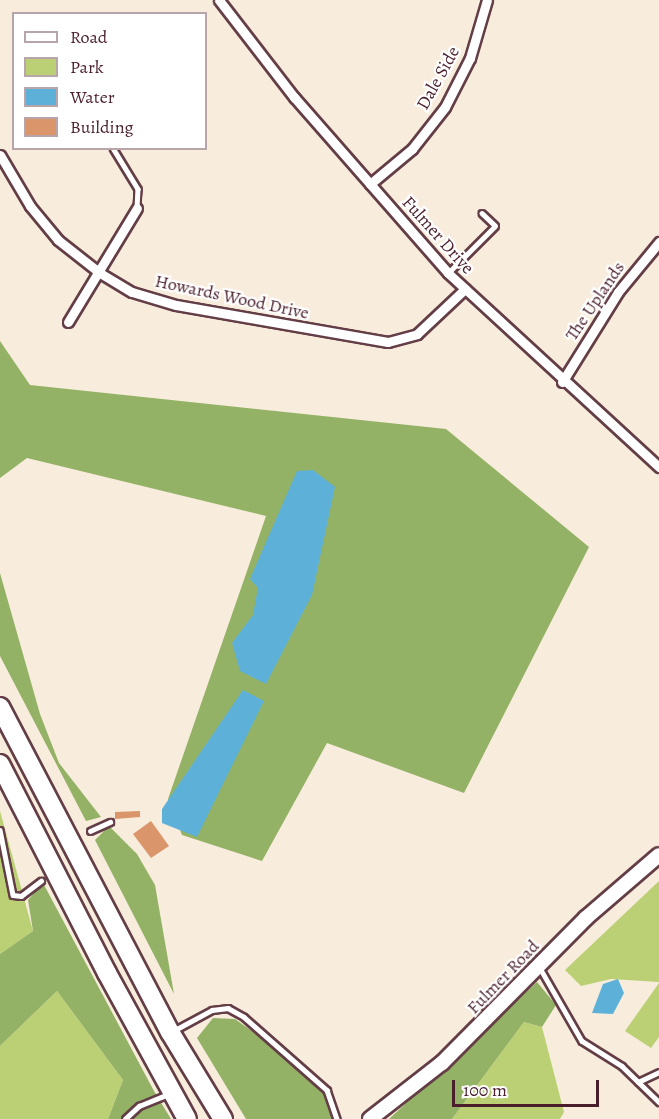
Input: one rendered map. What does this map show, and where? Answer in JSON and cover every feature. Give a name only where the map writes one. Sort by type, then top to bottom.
[{"type":"highway","points":[[0,707],[171,1032],[223,1119]]},
{"type":"highway","points":[[0,764],[171,1094],[187,1119]]},
{"type":"street","name":"Fulmer Drive","points":[[219,0],[294,97],[448,273],[562,382],[659,467]]},
{"type":"street","name":"Dale Side","points":[[370,184],[412,149],[445,107],[471,58],[487,0]]},
{"type":"street","name":"Howards Wood Drive","points":[[0,155],[30,206],[58,240],[100,273],[132,292],[176,305],[360,340],[388,342],[417,334],[465,289]]},
{"type":"street","points":[[68,322],[100,273],[137,208]]},
{"type":"street","name":"The Uplands","points":[[562,382],[618,292],[659,242]]},
{"type":"street","name":"Fulmer Road","points":[[370,1119],[442,1063],[538,966],[659,855]]},
{"type":"lane","points":[[114,150],[138,189],[137,208]]},
{"type":"lane","points":[[448,273],[495,226],[482,214]]},
{"type":"lane","points":[[90,831],[110,822]]},
{"type":"lane","points":[[0,830],[13,895],[21,896],[41,881]]},
{"type":"lane","points":[[538,966],[582,1041],[622,1066],[659,1102]]},
{"type":"lane","points":[[171,1032],[212,1010],[228,1008],[244,1017],[327,1090],[337,1119]]},
{"type":"lane","points":[[638,1082],[659,1072]]},
{"type":"lane","points":[[125,1119],[139,1106],[171,1094]]},
{"type":"green space","points":[[0,341],[30,385],[446,429],[589,547],[464,793],[327,743],[262,861],[182,835],[168,799],[266,516],[27,458],[0,478]]},
{"type":"green space","points":[[0,573],[40,714],[59,763],[101,817],[86,821],[0,656]]},
{"type":"green space","points":[[0,811],[33,931],[0,954]]},
{"type":"green space","points":[[109,826],[137,854],[155,885],[174,994],[95,840]]},
{"type":"green space","points":[[659,881],[659,982],[611,979],[581,986],[565,970]]},
{"type":"green space","points":[[43,883],[171,1119],[108,1119],[123,1080],[57,991],[0,1046],[0,954],[33,931],[28,900]]},
{"type":"green space","points":[[537,982],[556,1005],[542,1027],[524,1022],[452,1119],[389,1119]]},
{"type":"green space","points":[[659,983],[659,1037],[651,1048],[625,1031]]},
{"type":"green space","points":[[57,991],[123,1080],[108,1119],[0,1119],[0,1046]]},
{"type":"green space","points":[[213,1018],[235,1019],[263,1039],[325,1093],[334,1119],[246,1119],[197,1038]]},
{"type":"green space","points":[[524,1022],[542,1027],[564,1112],[560,1119],[452,1119]]},
{"type":"water","points":[[313,470],[335,487],[312,595],[266,684],[240,671],[232,643],[253,615],[258,588],[250,579],[297,471]]},
{"type":"water","points":[[243,690],[264,701],[197,837],[162,823],[162,809]]},
{"type":"water","points":[[618,979],[624,993],[613,1014],[592,1013],[603,984]]},
{"type":"building","points":[[140,811],[140,817],[115,819],[115,812]]},
{"type":"building","points":[[151,821],[169,846],[151,858],[133,834]]}]
